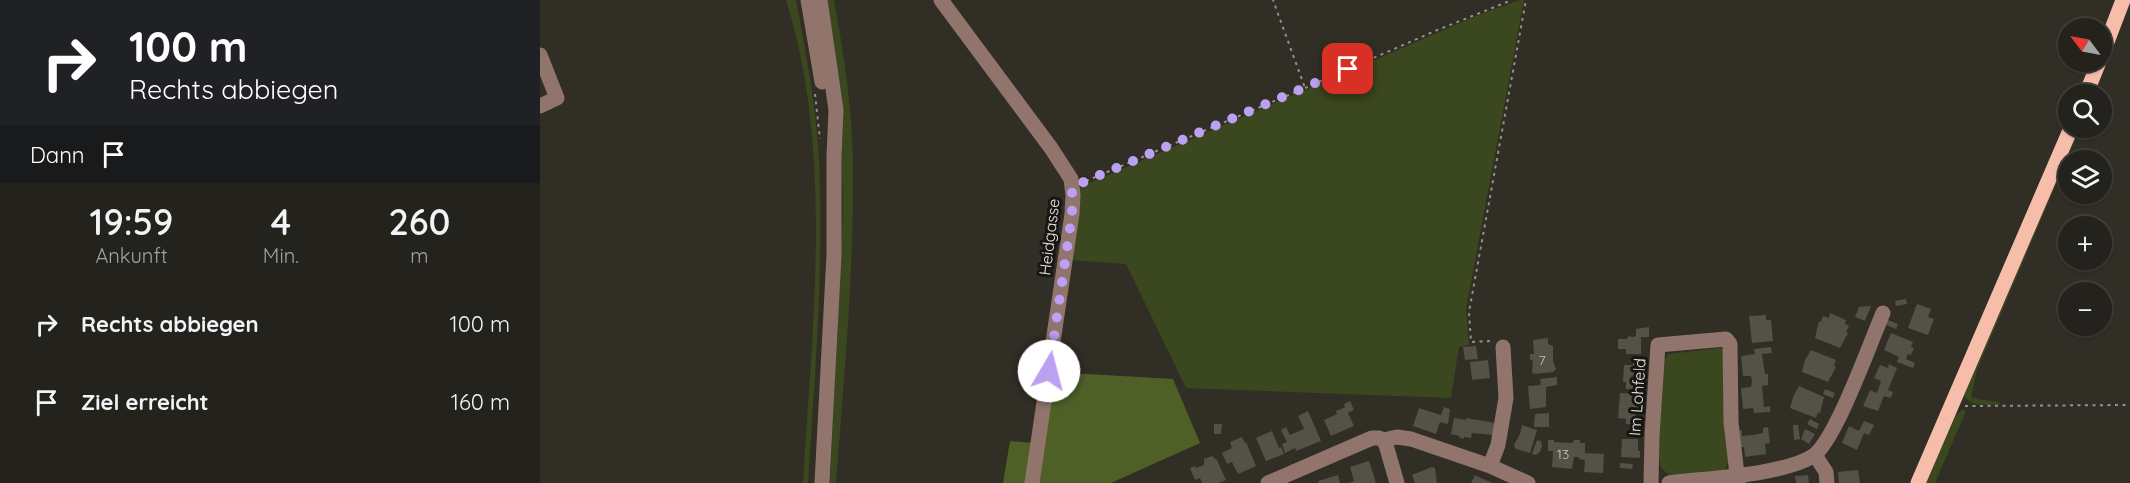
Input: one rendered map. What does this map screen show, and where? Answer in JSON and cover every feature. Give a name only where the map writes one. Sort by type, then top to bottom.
[{"type":"main road","points":[[2112,29],[2123,0]]},
{"type":"main road","points":[[1917,483],[2068,138]]},
{"type":"street","points":[[808,0],[834,156]]},
{"type":"street","points":[[820,0],[836,110],[834,255],[822,483]]},
{"type":"street","name":"Heidgasse","points":[[940,0],[1051,148],[1071,179],[1072,214],[1032,483]]},
{"type":"street","points":[[540,55],[557,98],[540,106]]},
{"type":"street","points":[[1669,483],[1738,479],[1784,467],[1820,450],[1848,398],[1883,313]]},
{"type":"street","name":"Im Lohfeld","points":[[1651,483],[1658,345],[1726,339],[1730,344],[1731,423],[1738,479]]},
{"type":"street","points":[[1490,466],[1498,445],[1506,398],[1503,347]]},
{"type":"street","points":[[1268,483],[1372,438],[1383,440],[1397,437],[1411,439],[1490,466],[1528,483]]},
{"type":"street","points":[[1383,440],[1398,483]]},
{"type":"street","points":[[1820,450],[1827,483]]},
{"type":"path","points":[[1273,0],[1305,88]]},
{"type":"path","points":[[1072,187],[1512,0]]},
{"type":"path","points":[[1503,347],[1496,345],[1493,341],[1471,342],[1469,312],[1526,0]]},
{"type":"path","points":[[815,88],[820,145]]},
{"type":"path","points":[[1950,404],[1972,407],[2130,405]]},
{"type":"green space","points":[[786,0],[796,0],[813,99],[819,158],[820,280],[808,483],[803,483],[814,301],[815,178],[810,118],[801,58]]},
{"type":"green space","points":[[824,0],[834,0],[847,84],[853,147],[850,286],[836,483],[830,483],[843,207],[841,145]]},
{"type":"green space","points":[[1524,0],[1466,309],[1469,345],[1459,347],[1451,398],[1186,388],[1126,264],[1070,260],[1078,188],[1481,14]]},
{"type":"green space","points":[[2073,138],[2076,138],[2071,150],[2068,150]]},
{"type":"green space","points":[[2058,173],[2058,180],[1977,370],[1971,397],[2002,404],[1975,404],[1970,402],[1964,394]]},
{"type":"green space","points":[[1725,349],[1730,459],[1725,470],[1672,477],[1661,468],[1658,454],[1663,362],[1668,354]]},
{"type":"green space","points":[[1052,372],[1173,379],[1200,443],[1111,483],[1037,483]]},
{"type":"green space","points":[[1962,410],[1966,411],[1935,483],[1926,483],[1954,416]]},
{"type":"green space","points":[[1010,441],[1034,443],[1028,483],[1003,483]]},
{"type":"building","points":[[1906,299],[1907,304],[1896,306],[1895,301]]},
{"type":"building","points":[[1917,304],[1931,309],[1928,317],[1934,319],[1928,335],[1908,328]]},
{"type":"building","points":[[1871,306],[1865,321],[1855,317],[1859,307]]},
{"type":"building","points":[[1830,313],[1846,320],[1845,324],[1849,326],[1840,348],[1815,338],[1819,321],[1821,322],[1823,316],[1829,318]]},
{"type":"building","points":[[1766,315],[1766,320],[1771,320],[1773,341],[1752,343],[1749,316]]},
{"type":"building","points":[[1888,320],[1898,324],[1896,329],[1886,325]]},
{"type":"building","points":[[1649,327],[1649,337],[1641,337],[1641,354],[1626,354],[1626,349],[1618,349],[1618,339],[1636,336],[1636,329]]},
{"type":"building","points":[[1891,333],[1913,342],[1911,347],[1914,348],[1906,359],[1915,363],[1913,368],[1897,362],[1899,357],[1884,350]]},
{"type":"building","points":[[1548,338],[1548,344],[1553,346],[1553,361],[1556,369],[1553,372],[1534,374],[1532,372],[1533,361],[1530,359],[1530,354],[1534,354],[1533,340]]},
{"type":"building","points":[[1476,346],[1478,359],[1465,360],[1463,347]]},
{"type":"building","points":[[1771,347],[1772,353],[1762,354],[1765,374],[1768,374],[1768,385],[1762,386],[1764,407],[1770,406],[1770,412],[1754,413],[1753,408],[1743,409],[1741,388],[1751,387],[1752,381],[1751,376],[1743,376],[1741,356],[1755,354],[1754,349]]},
{"type":"building","points":[[1811,350],[1836,360],[1834,366],[1836,367],[1828,382],[1802,372]]},
{"type":"building","points":[[1488,360],[1490,378],[1472,380],[1470,362]]},
{"type":"building","points":[[1633,360],[1638,360],[1639,382],[1642,382],[1642,390],[1626,389],[1626,382],[1623,382],[1624,365],[1633,365]]},
{"type":"building","points":[[1889,364],[1897,368],[1888,390],[1893,392],[1891,398],[1884,396],[1878,411],[1863,406],[1870,390],[1877,393],[1881,381],[1874,378],[1880,365],[1888,368]]},
{"type":"building","points":[[1557,377],[1557,385],[1546,387],[1546,407],[1530,409],[1528,386],[1541,385],[1540,379]]},
{"type":"building","points":[[1799,386],[1824,397],[1820,413],[1818,412],[1816,418],[1790,408]]},
{"type":"building","points":[[1825,389],[1835,393],[1833,398],[1823,394]]},
{"type":"building","points":[[1620,393],[1641,394],[1640,412],[1636,412],[1637,425],[1626,424],[1626,419],[1618,418]]},
{"type":"building","points":[[1350,401],[1354,410],[1348,413],[1354,426],[1331,436],[1324,420],[1337,414],[1336,411],[1345,407],[1344,404]]},
{"type":"building","points":[[1444,407],[1450,409],[1448,424],[1440,422],[1436,434],[1413,426],[1419,408],[1441,415]]},
{"type":"building","points":[[1308,411],[1321,441],[1285,453],[1282,444],[1287,442],[1281,430],[1286,427],[1290,435],[1304,429],[1298,416]]},
{"type":"building","points":[[1549,413],[1549,427],[1534,427],[1535,414]]},
{"type":"building","points":[[1454,418],[1496,423],[1493,435],[1472,433],[1471,438],[1460,438],[1451,434]]},
{"type":"building","points":[[1810,419],[1819,424],[1817,429],[1807,424]]},
{"type":"building","points":[[1864,421],[1874,425],[1869,435],[1864,433],[1857,450],[1842,443],[1849,426],[1859,431]]},
{"type":"building","points":[[1214,424],[1222,424],[1221,434],[1214,434]]},
{"type":"building","points":[[1522,425],[1537,430],[1530,453],[1516,449],[1514,445]]},
{"type":"building","points":[[1793,425],[1798,425],[1800,439],[1794,440]]},
{"type":"building","points":[[1768,427],[1770,443],[1765,444],[1766,454],[1745,457],[1744,447],[1739,448],[1736,431],[1742,430],[1742,436],[1753,435],[1763,433],[1763,428]]},
{"type":"building","points":[[1805,429],[1815,434],[1809,444],[1801,439]]},
{"type":"building","points":[[1272,431],[1284,454],[1266,461],[1256,438]]},
{"type":"building","points":[[1242,437],[1256,466],[1238,474],[1232,462],[1227,464],[1222,453],[1232,448],[1230,442]]},
{"type":"building","points":[[1622,439],[1638,439],[1640,458],[1621,457]]},
{"type":"building","points":[[1537,440],[1541,441],[1542,446],[1536,455],[1532,454]]},
{"type":"building","points":[[1548,440],[1573,443],[1574,440],[1580,440],[1580,443],[1585,443],[1585,453],[1604,454],[1603,473],[1584,472],[1585,460],[1579,457],[1574,457],[1572,469],[1552,467],[1553,451],[1548,451]]},
{"type":"building","points":[[1212,456],[1217,460],[1226,480],[1218,483],[1202,483],[1200,478],[1195,480],[1190,468],[1204,465],[1204,459]]},
{"type":"building","points":[[1369,461],[1376,483],[1349,483],[1354,481],[1350,467]]},
{"type":"building","points":[[1620,463],[1633,464],[1632,469],[1620,468]]},
{"type":"building","points":[[1432,467],[1435,468],[1437,483],[1415,483],[1412,475]]},
{"type":"building","points":[[1858,470],[1860,483],[1839,483],[1838,472]]},
{"type":"building","points":[[1338,475],[1340,483],[1319,483],[1318,481]]},
{"type":"building","points":[[1475,475],[1483,479],[1493,483],[1471,483]]},
{"type":"building","points":[[1808,475],[1809,483],[1796,483],[1795,476]]},
{"type":"route","points":[[1049,371],[1072,214],[1072,187],[1348,69]]}]
